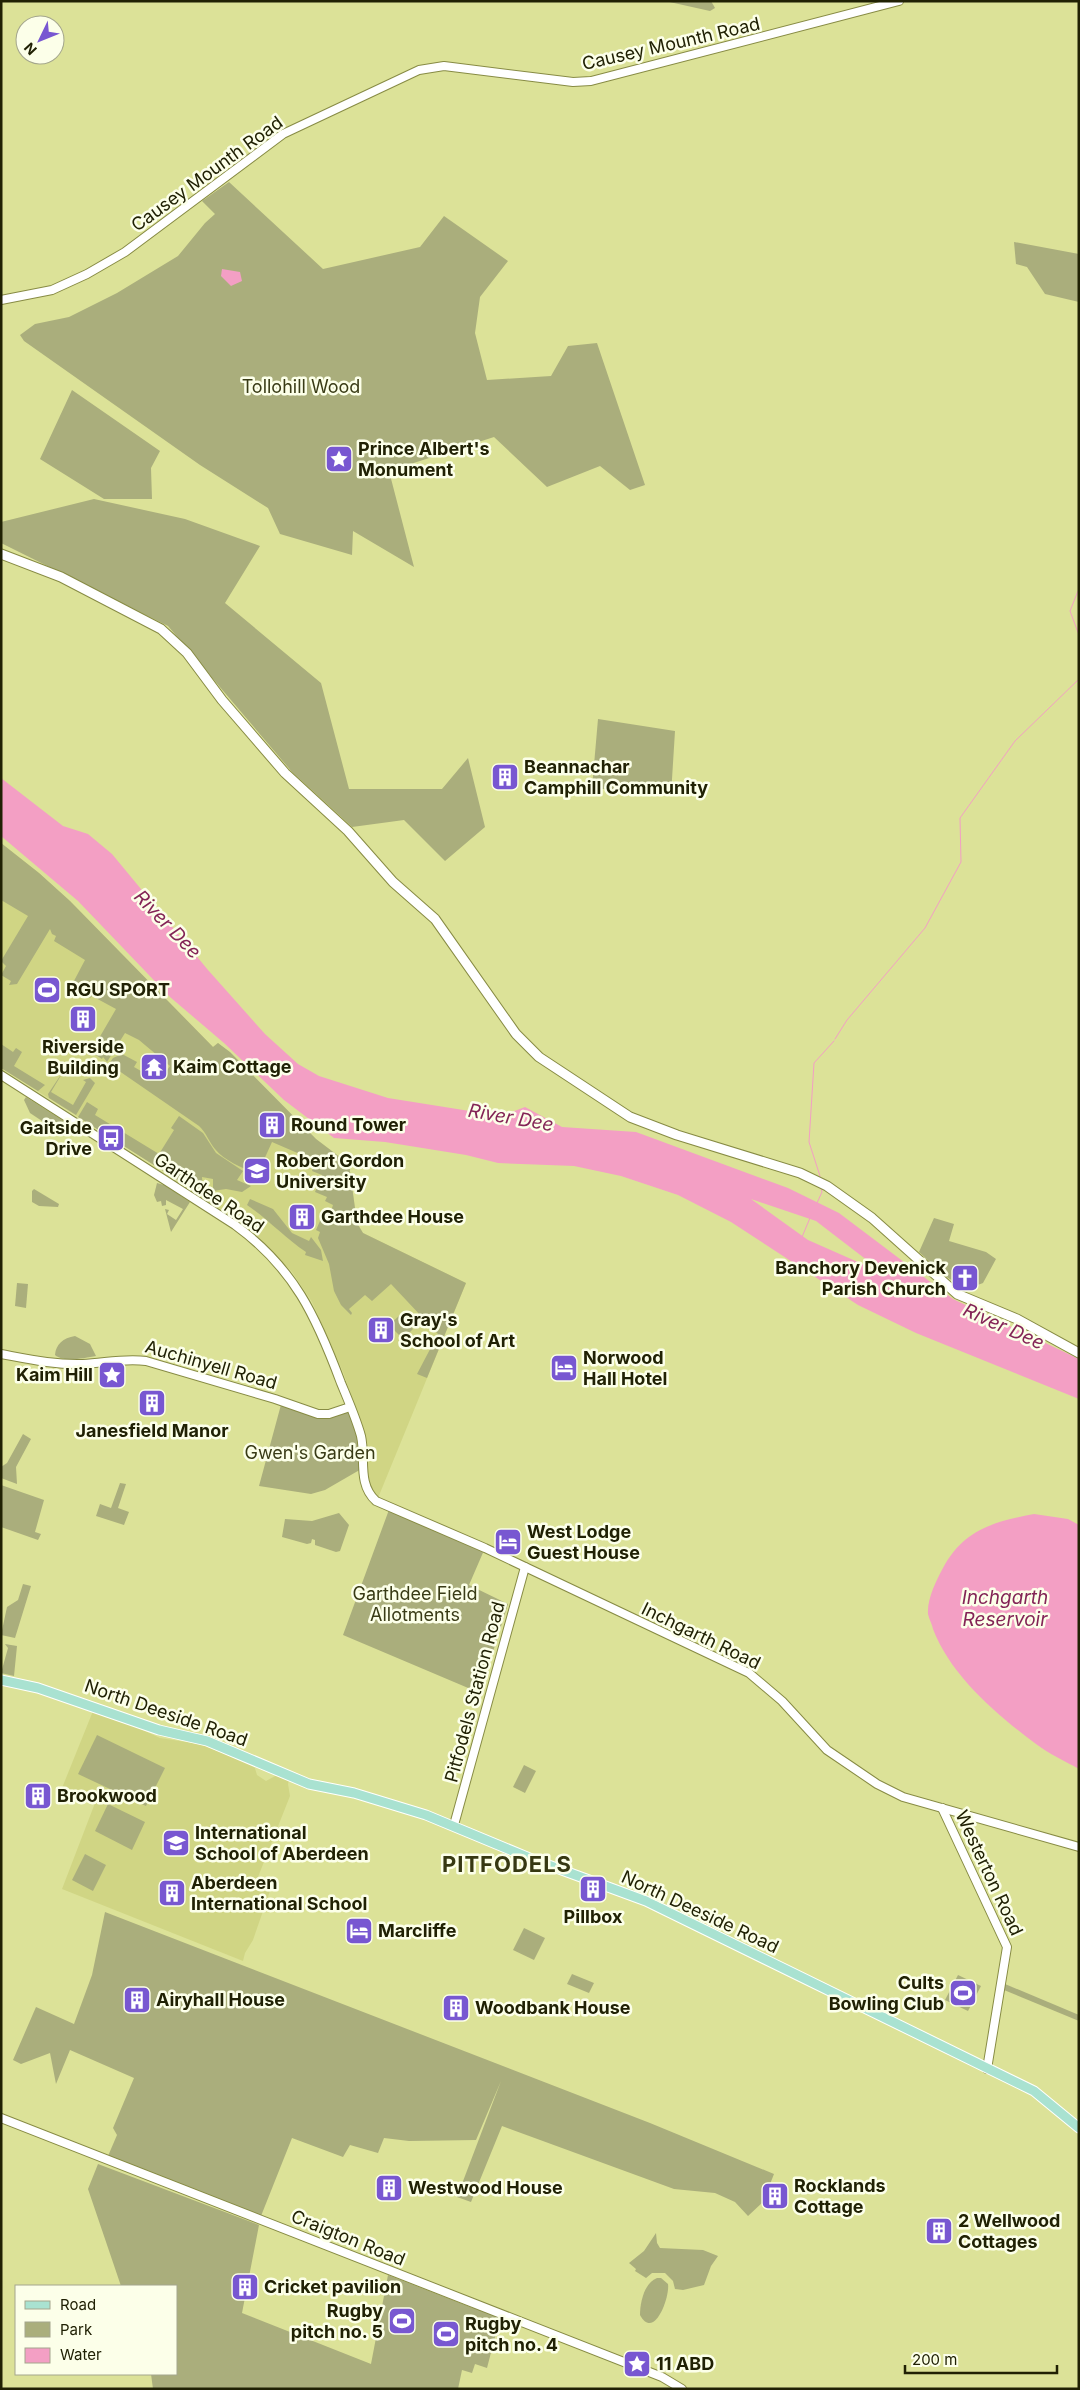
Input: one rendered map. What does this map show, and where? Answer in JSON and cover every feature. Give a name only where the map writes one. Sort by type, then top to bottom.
[{"type":"main road","points":[[1,554],[61,577],[160,630],[187,653],[222,700],[285,773],[348,831],[393,882],[435,919],[510,1026],[539,1057],[630,1117],[677,1135],[800,1173],[827,1186],[872,1218],[958,1294],[1017,1319],[1079,1354]]},
{"type":"main road","name":"North Deeside Road","points":[[1,1680],[38,1688],[128,1717],[159,1730],[207,1741],[308,1784],[372,1798],[454,1825],[532,1859],[624,1893],[684,1918],[987,2070],[1034,2091],[1079,2128]]},
{"type":"street","name":"Causey Mounth Road","points":[[1,300],[52,290],[87,274],[125,252],[283,134],[419,70],[444,66],[573,82],[591,81],[899,1]]},
{"type":"street","name":"Garthdee Road","points":[[1,1075],[211,1209],[258,1244],[288,1275],[305,1300],[330,1352],[361,1438],[366,1483],[371,1496],[376,1501]]},
{"type":"street","name":"Auchinyell Road","points":[[1,1354],[60,1364],[86,1364],[129,1359],[146,1361],[275,1399],[318,1414],[329,1414],[350,1407]]},
{"type":"street","name":"Inchgarth Road","points":[[376,1501],[525,1567],[749,1673],[782,1701],[814,1738],[843,1762],[877,1784],[903,1797],[1079,1846]]},
{"type":"street","name":"Pitfodels Station Road","points":[[454,1825],[525,1567]]},
{"type":"street","name":"Westerton Road","points":[[942,1808],[1006,1942],[1007,1949],[987,2070]]},
{"type":"street","name":"Craigton Road","points":[[1,2118],[662,2377],[682,2389]]},
{"type":"shaded area","name":"Robert Gordon University","points":[[1,843],[70,901],[213,1047],[218,1043],[316,1139],[349,1164],[357,1223],[363,1233],[466,1283],[378,1498],[367,1482],[361,1424],[343,1372],[312,1302],[292,1272],[251,1231],[203,1196],[203,1191],[195,1191],[1,1068]]},
{"type":"shaded area","name":"International School of Aberdeen","points":[[93,1711],[130,1724],[160,1738],[199,1744],[254,1765],[257,1775],[266,1781],[277,1775],[289,1780],[290,1796],[256,1882],[271,1888],[253,1940],[245,1953],[243,1961],[62,1889],[95,1803],[62,1788]]},
{"type":"green space","points":[[665,1],[711,1],[715,8],[710,11]]},
{"type":"green space","name":"Tollohill Wood","points":[[229,182],[323,269],[420,247],[444,216],[508,261],[480,297],[475,333],[487,380],[551,376],[568,346],[597,343],[645,485],[630,490],[600,466],[547,487],[494,437],[389,471],[414,567],[353,531],[352,555],[280,534],[268,508],[200,465],[24,341],[20,335],[35,324],[69,317],[117,293],[178,256],[205,223],[215,214],[202,201]]},
{"type":"green space","points":[[1014,242],[1079,254],[1079,302],[1045,294],[1027,267],[1016,264]]},
{"type":"green space","points":[[72,390],[160,451],[151,468],[152,499],[104,499],[40,459]]},
{"type":"green space","points":[[94,499],[185,519],[260,546],[225,603],[321,683],[349,789],[442,789],[468,758],[485,827],[445,861],[404,820],[352,827],[292,772],[168,626],[1,543],[1,522]]},
{"type":"green space","points":[[598,719],[675,731],[671,795],[592,788]]},
{"type":"green space","points":[[1,843],[70,901],[213,1047],[218,1043],[230,1052],[316,1139],[349,1164],[357,1223],[363,1233],[466,1283],[427,1378],[417,1374],[438,1334],[391,1284],[372,1301],[365,1295],[349,1309],[352,1313],[351,1315],[341,1305],[334,1291],[329,1264],[318,1238],[320,1232],[316,1230],[324,1212],[330,1214],[333,1205],[325,1201],[327,1197],[315,1192],[322,1175],[312,1171],[316,1161],[272,1142],[258,1173],[235,1164],[215,1149],[199,1126],[109,1064],[113,1058],[122,1054],[137,1062],[134,1067],[141,1071],[150,1067],[163,1076],[170,1066],[139,1040],[125,1033],[107,1062],[103,1057],[102,1059],[91,1052],[116,1009],[92,996],[90,998],[74,990],[68,997],[66,996],[85,960],[54,941],[56,936],[52,934],[50,929],[17,984],[9,985],[11,981],[1,975],[6,966],[1,961],[28,916],[1,900]]},
{"type":"green space","points":[[1,1044],[13,1052],[16,1048],[22,1052],[14,1066],[45,1085],[38,1091],[1,1068]]},
{"type":"green space","points":[[66,1067],[51,1092],[73,1105],[86,1082],[83,1080],[90,1078],[95,1083],[76,1115],[49,1098],[48,1094]]},
{"type":"green space","points":[[26,1097],[70,1125],[67,1128],[54,1129],[30,1113],[24,1100]]},
{"type":"green space","points":[[87,1102],[98,1109],[95,1115],[159,1154],[174,1130],[171,1128],[179,1116],[203,1133],[216,1153],[243,1171],[237,1180],[251,1186],[242,1192],[226,1189],[213,1191],[213,1179],[202,1177],[203,1191],[195,1191],[78,1117]]},
{"type":"green space","points":[[157,1183],[164,1185],[190,1202],[171,1232],[165,1209],[169,1210],[167,1214],[176,1220],[183,1209],[166,1200],[166,1205],[162,1206],[161,1201],[157,1202],[154,1195]]},
{"type":"green space","points":[[34,1189],[59,1204],[58,1207],[39,1206],[32,1202],[32,1191]]},
{"type":"green space","points":[[250,1199],[273,1209],[292,1233],[309,1241],[311,1237],[321,1250],[323,1261],[305,1255],[306,1252],[247,1205]]},
{"type":"green space","points":[[934,1218],[954,1224],[949,1241],[986,1252],[996,1259],[983,1283],[973,1286],[956,1282],[940,1272],[919,1252]]},
{"type":"green space","points":[[17,1283],[28,1284],[26,1308],[15,1306]]},
{"type":"green space","points":[[400,1315],[413,1329],[403,1339],[389,1325]]},
{"type":"green space","points":[[75,1336],[90,1344],[96,1356],[64,1359],[55,1355],[61,1342]]},
{"type":"green space","name":"Gwen's Garden","points":[[282,1401],[318,1414],[350,1407],[358,1428],[363,1468],[325,1490],[311,1494],[259,1486]]},
{"type":"green space","points":[[23,1434],[31,1439],[16,1467],[17,1484],[1,1478],[1,1467],[7,1463]]},
{"type":"green space","points":[[120,1483],[126,1484],[118,1508],[129,1512],[124,1525],[96,1516],[100,1504],[111,1508]]},
{"type":"green space","points":[[1,1485],[44,1500],[35,1532],[41,1534],[38,1540],[1,1527]]},
{"type":"green space","name":"Garthdee Field Allotments","points":[[390,1507],[485,1548],[469,1585],[508,1604],[480,1693],[343,1635]]},
{"type":"green space","points":[[339,1513],[349,1525],[340,1551],[336,1552],[315,1545],[315,1540],[312,1539],[311,1543],[307,1544],[282,1537],[285,1519],[312,1521]]},
{"type":"green space","points":[[23,1584],[31,1586],[15,1638],[1,1635],[7,1607],[18,1600]]},
{"type":"green space","points":[[5,1644],[17,1646],[14,1676],[1,1673],[8,1648]]},
{"type":"green space","points":[[97,1735],[165,1768],[146,1806],[78,1774]]},
{"type":"green space","points":[[524,1765],[536,1771],[525,1793],[513,1787]]},
{"type":"green space","points":[[108,1804],[145,1822],[132,1850],[95,1831]]},
{"type":"green space","points":[[85,1854],[106,1865],[93,1891],[72,1880]]},
{"type":"green space","points":[[105,1912],[650,2123],[774,2174],[763,2202],[748,2216],[735,2202],[715,2193],[674,2189],[502,2126],[471,2202],[457,2197],[501,2081],[476,2140],[409,2141],[384,2138],[378,2153],[350,2145],[343,2157],[292,2138],[261,2216],[108,2156],[117,2135],[113,2128],[134,2078],[70,2050],[56,2084],[50,2053],[21,2064],[13,2060],[36,2007],[74,2024],[92,1975]]},
{"type":"green space","points":[[524,1928],[545,1938],[534,1960],[513,1950]]},
{"type":"green space","points":[[572,1974],[594,1983],[589,1993],[567,1984]]},
{"type":"green space","name":"Cults Bowling Club","points":[[958,1975],[981,1986],[968,2011],[945,2000]]},
{"type":"green space","points":[[1005,1984],[1079,2015],[1079,2021],[1004,1990]]},
{"type":"green space","points":[[98,2164],[259,2225],[242,2313],[371,2364],[388,2275],[473,2308],[474,2304],[501,2314],[487,2368],[475,2364],[472,2373],[462,2370],[458,2389],[153,2389],[151,2375],[178,2375],[178,2285],[121,2285],[88,2189]]},
{"type":"green space","points":[[656,2233],[657,2243],[660,2248],[703,2250],[718,2256],[711,2266],[704,2285],[683,2290],[675,2289],[673,2281],[665,2273],[652,2273],[646,2278],[635,2271],[636,2269],[629,2263],[644,2251]]},
{"type":"green space","points":[[657,2278],[661,2278],[668,2284],[664,2306],[656,2320],[651,2323],[645,2322],[640,2315],[644,2294],[649,2284]]},
{"type":"water","points":[[222,269],[240,272],[242,281],[231,286],[221,276]]},
{"type":"water","name":"River Dee","points":[[1,778],[63,826],[88,834],[112,854],[208,970],[265,1034],[298,1064],[319,1076],[388,1098],[501,1116],[525,1107],[562,1127],[636,1132],[788,1188],[839,1213],[953,1299],[1079,1359],[1079,1399],[916,1333],[858,1305],[731,1222],[678,1195],[621,1176],[574,1166],[498,1163],[466,1155],[385,1142],[334,1138],[284,1100],[224,1043],[170,997],[78,901],[1,836]],"holes":[[[751,1199],[816,1221],[885,1274],[808,1240]]]},
{"type":"water","name":"Inchgarth Reservoir","points":[[1034,1514],[1068,1519],[1079,1525],[1079,1769],[1036,1744],[976,1693],[951,1663],[933,1629],[928,1614],[930,1596],[943,1568],[960,1544],[981,1529],[993,1524]]},
{"type":"waterway","points":[[1078,591],[1070,611],[1079,635]]},
{"type":"waterway","points":[[835,1039],[847,1020],[925,928],[961,862],[960,818],[1015,741],[1079,679]]},
{"type":"waterway","points":[[820,1176],[809,1142],[814,1063],[834,1041]]},
{"type":"waterway","points":[[817,1203],[822,1192],[821,1188]]},
{"type":"waterway","points":[[802,1237],[810,1218]]},
{"type":"place","name":"Prince Albert's Monument","points":[[339,459]]},
{"type":"place","name":"Beannachar Camphill Community","points":[[505,777]]},
{"type":"place","name":"RGU SPORT","points":[[47,990]]},
{"type":"place","name":"Riverside Building","points":[[83,1019]]},
{"type":"place","name":"Kaim Cottage","points":[[154,1067]]},
{"type":"place","name":"Round Tower","points":[[272,1125]]},
{"type":"place","name":"Gaitside Drive","points":[[111,1138]]},
{"type":"place","name":"Robert Gordon University","points":[[257,1171]]},
{"type":"place","name":"Garthdee House","points":[[302,1217]]},
{"type":"place","name":"Banchory Devenick Parish Church","points":[[965,1278]]},
{"type":"place","name":"Gray's School of Art","points":[[381,1330]]},
{"type":"place","name":"Norwood Hall Hotel","points":[[564,1368]]},
{"type":"place","name":"Kaim Hill","points":[[112,1375]]},
{"type":"place","name":"Janesfield Manor","points":[[152,1403]]},
{"type":"place","name":"West Lodge Guest House","points":[[508,1542]]},
{"type":"place","name":"Brookwood","points":[[38,1796]]},
{"type":"place","name":"International School of Aberdeen","points":[[176,1843]]},
{"type":"place","name":"Pillbox","points":[[593,1889]]},
{"type":"place","name":"Aberdeen International School","points":[[172,1893]]},
{"type":"place","name":"Marcliffe","points":[[359,1931]]},
{"type":"place","name":"Cults Bowling Club","points":[[963,1993]]},
{"type":"place","name":"Airyhall House","points":[[137,2000]]},
{"type":"place","name":"Woodbank House","points":[[456,2008]]},
{"type":"place","name":"Westwood House","points":[[389,2188]]},
{"type":"place","name":"Rocklands Cottage","points":[[775,2196]]},
{"type":"place","name":"2 Wellwood Cottages","points":[[939,2231]]},
{"type":"place","name":"Cricket pavilion","points":[[245,2287]]},
{"type":"place","name":"Rugby pitch no. 5","points":[[402,2321]]},
{"type":"place","name":"Rugby pitch no. 4","points":[[446,2334]]},
{"type":"place","name":"11 ABD","points":[[637,2364]]},
{"type":"district","name":"PITFODELS","points":[[507,1864]]}]
